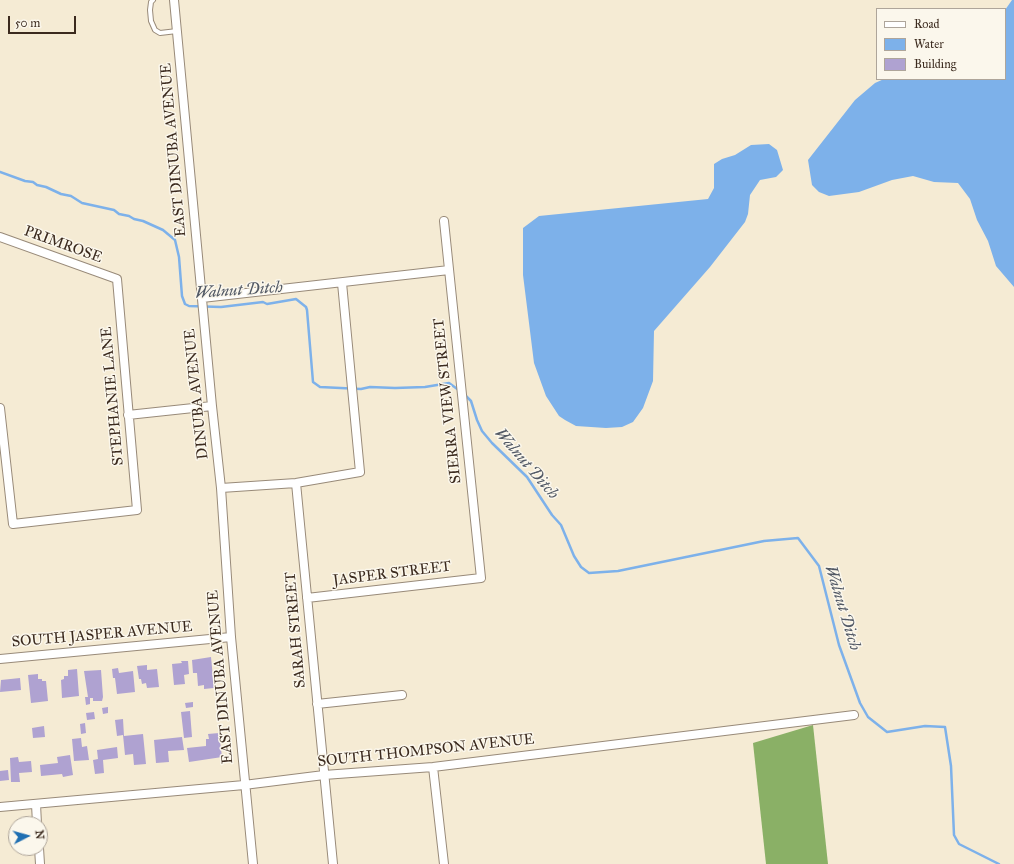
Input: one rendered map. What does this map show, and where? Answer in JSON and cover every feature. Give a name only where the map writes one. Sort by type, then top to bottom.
[{"type":"street","name":"EAST DINUBA AVENUE","points":[[174,0],[202,298]]},
{"type":"street","name":"SIERRA VIEW STREET","points":[[444,221],[480,578]]},
{"type":"street","name":"PRIMROSE","points":[[0,237],[117,279]]},
{"type":"street","points":[[202,298],[449,270]]},
{"type":"street","name":"STEPHANIE LANE","points":[[0,408],[13,524],[137,510],[117,279]]},
{"type":"street","points":[[221,488],[296,483],[360,472],[342,283]]},
{"type":"street","name":"DINUBA AVENUE","points":[[202,298],[221,488]]},
{"type":"street","points":[[128,415],[212,406]]},
{"type":"street","name":"SARAH STREET","points":[[296,483],[332,864]]},
{"type":"street","name":"EAST DINUBA AVENUE","points":[[221,488],[231,637],[244,785],[253,864]]},
{"type":"street","name":"JASPER STREET","points":[[307,598],[480,578]]},
{"type":"street","name":"SOUTH JASPER AVENUE","points":[[0,659],[231,637]]},
{"type":"street","points":[[317,704],[402,695]]},
{"type":"street","name":"SOUTH THOMPSON AVENUE","points":[[0,807],[244,785],[324,775],[434,767],[854,715]]},
{"type":"street","points":[[434,767],[444,864]]},
{"type":"street","points":[[36,804],[37,816]]},
{"type":"lane","points":[[153,0],[151,2],[150,16],[155,30],[160,33],[177,31]]},
{"type":"green space","points":[[813,725],[828,864],[766,864],[753,743]]},
{"type":"water","points":[[1012,0],[1014,0],[1014,287],[996,266],[988,241],[977,220],[970,199],[958,183],[934,182],[913,176],[892,180],[859,192],[829,196],[819,192],[812,185],[808,160],[855,100],[875,83],[882,80],[1006,80],[1006,9]]},
{"type":"water","points":[[769,144],[777,150],[783,170],[776,177],[760,180],[750,195],[748,214],[745,222],[710,267],[654,331],[653,381],[643,408],[633,422],[622,427],[606,428],[576,426],[559,416],[546,396],[534,363],[523,275],[523,228],[539,216],[708,199],[714,188],[714,164],[722,159],[735,155],[751,145]]},
{"type":"building","points":[[211,657],[214,688],[204,689],[204,685],[198,686],[197,673],[193,673],[192,660]]},
{"type":"building","points":[[181,661],[188,661],[189,674],[184,675],[185,684],[174,685],[172,664],[182,663]]},
{"type":"building","points":[[147,665],[147,670],[157,669],[159,687],[147,688],[146,683],[142,684],[141,679],[139,679],[137,666]]},
{"type":"building","points":[[118,668],[119,673],[133,671],[135,692],[117,694],[112,669]]},
{"type":"building","points":[[77,669],[79,696],[62,698],[61,680],[64,679],[64,676],[68,676],[68,670]]},
{"type":"building","points":[[101,670],[102,701],[93,701],[93,698],[90,698],[90,704],[86,705],[85,697],[88,697],[84,671]]},
{"type":"building","points":[[38,674],[38,679],[46,681],[48,701],[31,703],[28,675]]},
{"type":"building","points":[[20,678],[21,690],[0,692],[1,680]]},
{"type":"building","points":[[193,702],[193,707],[186,708],[185,703]]},
{"type":"building","points":[[108,707],[108,713],[103,714],[102,708]]},
{"type":"building","points":[[190,711],[192,737],[184,738],[181,712]]},
{"type":"building","points":[[94,712],[95,719],[87,720],[86,713]]},
{"type":"building","points":[[123,719],[124,736],[143,734],[146,764],[134,765],[133,754],[125,755],[123,735],[117,736],[115,720]]},
{"type":"building","points":[[85,723],[86,733],[81,734],[80,724]]},
{"type":"building","points":[[44,726],[45,737],[33,738],[32,728]]},
{"type":"building","points":[[219,733],[222,757],[189,762],[187,748],[206,746],[206,739],[209,739],[208,734]]},
{"type":"building","points":[[182,737],[184,750],[168,751],[169,762],[156,763],[154,740]]},
{"type":"building","points":[[81,738],[82,747],[87,746],[89,760],[74,761],[72,739]]},
{"type":"building","points":[[117,747],[118,758],[103,760],[104,773],[95,774],[93,760],[98,759],[97,750]]},
{"type":"building","points":[[70,755],[73,775],[63,777],[62,774],[41,776],[40,765],[58,763],[57,757]]},
{"type":"building","points":[[18,757],[19,762],[31,761],[32,772],[19,773],[20,782],[11,782],[10,758]]},
{"type":"building","points":[[8,770],[9,780],[0,781],[0,771]]},
{"type":"waterway","name":"Walnut Ditch","points":[[0,172],[25,181],[33,182],[61,194],[71,196],[82,203],[114,210],[119,214],[143,221],[163,230],[175,240],[179,257],[182,296],[185,304],[189,306],[221,307],[263,302],[267,304],[296,299],[306,307],[307,310],[313,382],[320,387],[361,389],[370,387],[395,388],[425,387],[449,383],[460,391]]},
{"type":"waterway","name":"Walnut Ditch","points":[[464,394],[471,401],[482,431],[492,443],[527,477],[552,515],[561,525],[574,556],[581,567],[589,573],[618,571],[764,541],[798,538],[819,566],[839,645],[860,703],[868,717],[887,732],[925,726],[945,727],[951,766],[954,835],[959,844],[999,864]]}]
